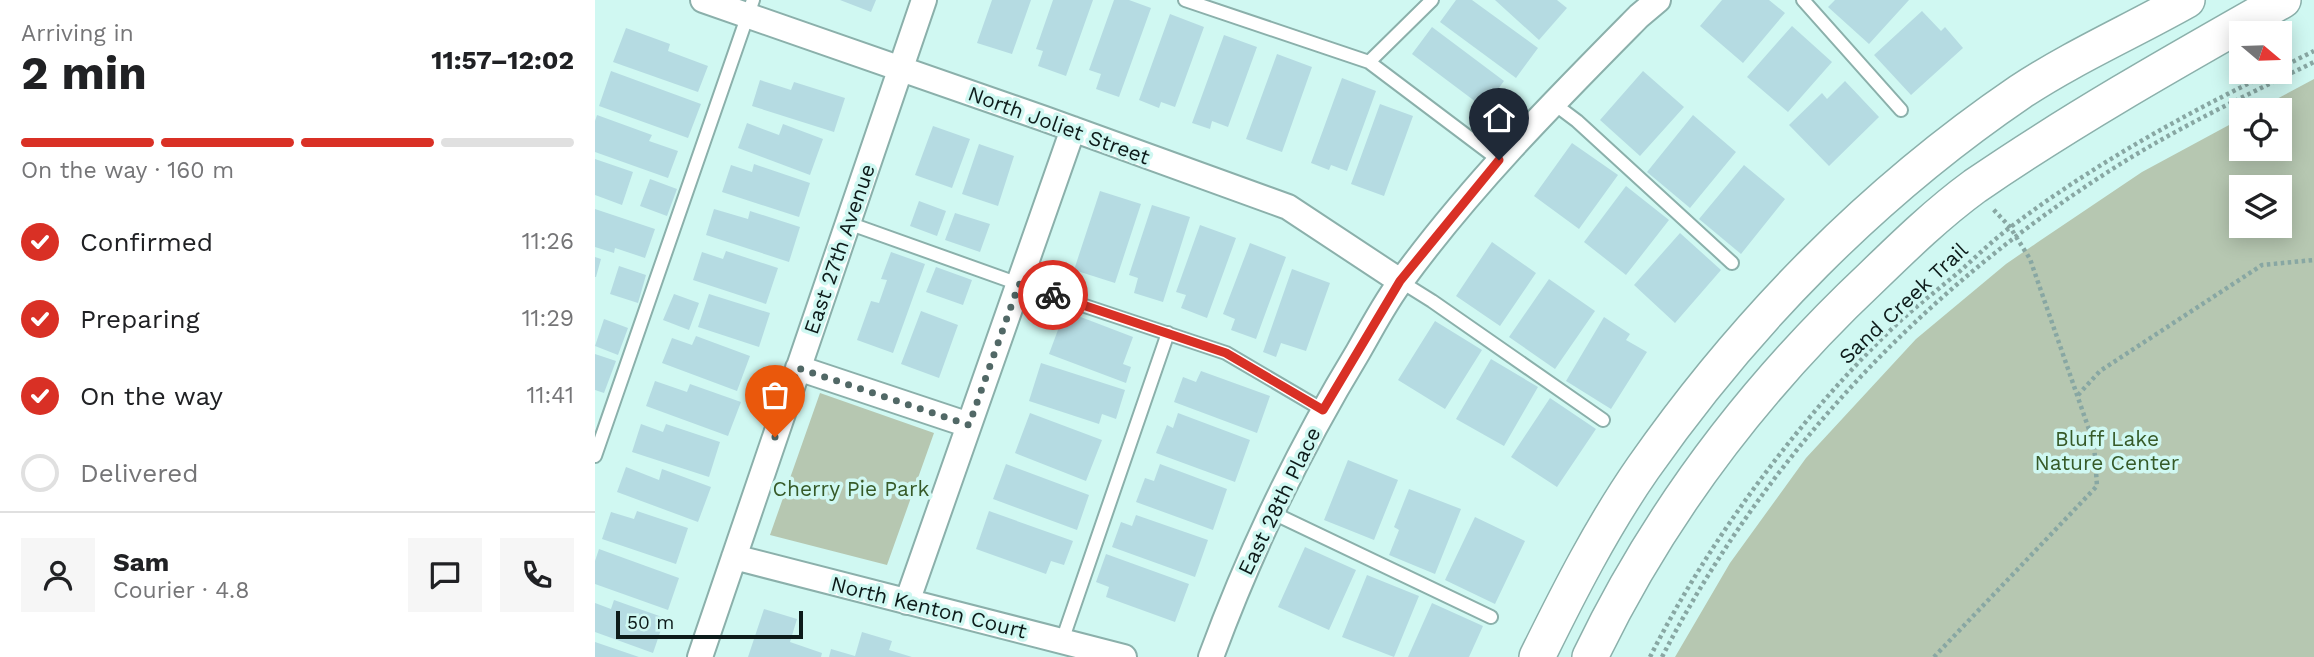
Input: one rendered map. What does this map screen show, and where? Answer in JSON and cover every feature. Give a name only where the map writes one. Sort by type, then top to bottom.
[{"type":"main road","points":[[1537,657],[1600,536],[1643,469],[1703,388],[1814,263],[1885,195],[2021,91],[2187,0]]},
{"type":"main road","points":[[1590,657],[1638,565],[1680,499],[1724,439],[1766,386],[1834,312],[1873,275],[1921,230],[1974,188],[2070,124],[2283,0]]},
{"type":"street","name":"North Joliet Street","points":[[703,0],[750,8],[901,69],[1288,207],[1400,281]]},
{"type":"street","name":"East 27th Avenue","points":[[699,657],[924,0]]},
{"type":"street","name":"East 28th Place","points":[[1211,657],[1231,601],[1271,512],[1323,410],[1400,281],[1499,160],[1639,16],[1658,0]]},
{"type":"street","points":[[907,602],[1073,129]]},
{"type":"street","points":[[798,368],[969,425]]},
{"type":"street","name":"North Kenton Court","points":[[734,557],[1124,657]]},
{"type":"lane","points":[[1185,0],[1369,62],[1499,160]]},
{"type":"lane","points":[[1369,62],[1432,0]]},
{"type":"lane","points":[[1803,0],[1901,110]]},
{"type":"lane","points":[[595,456],[750,8]]},
{"type":"lane","points":[[1553,103],[1577,121],[1732,263]]},
{"type":"lane","points":[[848,223],[1226,353],[1323,410]]},
{"type":"lane","points":[[1400,281],[1603,419]]},
{"type":"lane","points":[[1062,641],[1168,334]]},
{"type":"lane","points":[[1271,512],[1491,617]]},
{"type":"path","points":[[2293,62],[2314,51]]},
{"type":"path","points":[[1661,657],[1728,542],[1805,438],[1894,340],[1931,306],[2015,235],[2086,186],[2155,143],[2314,62]]},
{"type":"path","name":"Sand Creek Trail","points":[[1650,657],[1696,575],[1742,505],[1824,403],[1900,322],[2010,227],[2066,188],[2196,109],[2247,84]]},
{"type":"path","points":[[1934,657],[2097,485],[2094,444],[2078,395],[2030,259],[2010,227]]},
{"type":"path","points":[[2078,395],[2100,371],[2262,265],[2314,260]]},
{"type":"green space","name":"Bluff Lake Nature Center","points":[[2314,79],[2314,657],[1675,657],[1730,563],[1806,458],[1916,339],[2006,264],[2142,172],[2229,125],[2229,161],[2292,161],[2292,98],[2278,98]]},
{"type":"green space","name":"Cherry Pie Park","points":[[820,393],[934,433],[887,565],[770,535]]},
{"type":"building","points":[[840,0],[876,0],[871,12]]},
{"type":"building","points":[[992,0],[1031,0],[1012,54],[977,43]]},
{"type":"building","points":[[1053,0],[1093,0],[1066,76],[1038,66],[1043,51],[1036,49]]},
{"type":"building","points":[[1114,0],[1129,0],[1151,8],[1119,97],[1096,89],[1101,74],[1089,70]]},
{"type":"building","points":[[1456,0],[1472,0],[1538,48],[1516,78],[1440,22]]},
{"type":"building","points":[[1495,0],[1557,0],[1567,8],[1539,40]]},
{"type":"building","points":[[1722,0],[1769,0],[1785,13],[1743,63],[1700,26]]},
{"type":"building","points":[[1835,0],[1909,0],[1869,44],[1828,7]]},
{"type":"building","points":[[1922,11],[1941,31],[1945,27],[1963,48],[1911,95],[1874,55]]},
{"type":"building","points":[[1170,14],[1204,27],[1175,107],[1161,102],[1159,108],[1139,100]]},
{"type":"building","points":[[1792,26],[1832,62],[1788,112],[1747,77]]},
{"type":"building","points":[[1432,27],[1504,81],[1484,108],[1412,54]]},
{"type":"building","points":[[626,28],[670,44],[668,51],[708,66],[698,92],[613,62]]},
{"type":"building","points":[[1224,35],[1257,47],[1228,127],[1212,121],[1210,129],[1192,123]]},
{"type":"building","points":[[1277,54],[1312,67],[1282,152],[1246,139]]},
{"type":"building","points":[[611,71],[701,104],[688,138],[599,106]]},
{"type":"building","points":[[1643,71],[1684,107],[1640,156],[1600,120]]},
{"type":"building","points":[[1342,78],[1376,91],[1347,171],[1331,165],[1329,170],[1311,163]]},
{"type":"building","points":[[760,80],[791,90],[794,82],[845,98],[834,132],[752,106]]},
{"type":"building","points":[[1845,81],[1879,117],[1829,166],[1789,125],[1822,93],[1827,99]]},
{"type":"building","points":[[1380,104],[1413,116],[1384,196],[1351,184]]},
{"type":"building","points":[[597,115],[652,135],[649,141],[678,151],[668,178],[595,152]]},
{"type":"building","points":[[1693,115],[1736,152],[1690,208],[1647,172]]},
{"type":"building","points":[[747,123],[779,135],[783,124],[823,139],[810,175],[738,148]]},
{"type":"building","points":[[933,126],[970,139],[952,188],[915,175]]},
{"type":"building","points":[[1572,143],[1618,175],[1579,229],[1534,196]]},
{"type":"building","points":[[979,144],[1014,156],[998,206],[962,194]]},
{"type":"building","points":[[595,159],[633,172],[622,205],[595,195]]},
{"type":"building","points":[[754,164],[810,183],[799,217],[722,192],[731,165],[752,172]]},
{"type":"building","points":[[1744,165],[1785,199],[1741,254],[1699,219]]},
{"type":"building","points":[[650,179],[677,189],[667,216],[640,206]]},
{"type":"building","points":[[1626,186],[1669,220],[1626,275],[1584,242]]},
{"type":"building","points":[[1100,191],[1141,204],[1115,283],[1074,270]]},
{"type":"building","points":[[919,201],[946,211],[937,236],[910,226]]},
{"type":"building","points":[[1152,205],[1190,217],[1163,302],[1134,293],[1138,278],[1129,275]]},
{"type":"building","points":[[595,209],[655,229],[645,258],[615,248],[614,253],[595,247]]},
{"type":"building","points":[[714,209],[748,219],[750,211],[800,227],[789,262],[706,235]]},
{"type":"building","points":[[955,213],[990,224],[980,252],[945,240]]},
{"type":"building","points":[[1200,225],[1236,238],[1207,318],[1181,308],[1186,295],[1176,292]]},
{"type":"building","points":[[1680,233],[1721,270],[1675,323],[1634,285]]},
{"type":"building","points":[[1492,242],[1536,273],[1500,326],[1456,296]]},
{"type":"building","points":[[1250,243],[1286,257],[1256,339],[1231,330],[1235,319],[1223,314]]},
{"type":"building","points":[[726,251],[778,268],[766,304],[693,280],[702,252],[723,259]]},
{"type":"building","points":[[891,252],[925,264],[893,353],[857,340],[871,301],[879,303],[887,280],[881,279]]},
{"type":"building","points":[[595,257],[601,259],[596,277],[595,277]]},
{"type":"building","points":[[619,266],[646,275],[638,303],[610,294]]},
{"type":"building","points":[[936,267],[972,280],[963,305],[926,292]]},
{"type":"building","points":[[1292,269],[1330,283],[1306,351],[1281,343],[1276,357],[1263,352]]},
{"type":"building","points":[[1549,279],[1595,311],[1555,369],[1509,337]]},
{"type":"building","points":[[674,294],[699,303],[689,330],[663,320]]},
{"type":"building","points":[[709,294],[770,313],[759,347],[698,327]]},
{"type":"building","points":[[921,311],[958,325],[939,378],[901,364]]},
{"type":"building","points":[[1065,311],[1133,337],[1123,364],[1131,367],[1126,383],[1049,354]]},
{"type":"building","points":[[1604,317],[1630,334],[1626,340],[1647,352],[1611,409],[1566,381]]},
{"type":"building","points":[[604,319],[628,328],[618,355],[595,346]]},
{"type":"building","points":[[1435,321],[1482,350],[1445,409],[1398,380]]},
{"type":"building","points":[[696,336],[750,356],[737,391],[662,363],[672,338],[692,345]]},
{"type":"building","points":[[595,354],[616,361],[604,393],[595,390]]},
{"type":"building","points":[[1491,359],[1538,387],[1504,446],[1456,419]]},
{"type":"building","points":[[1041,363],[1125,390],[1116,419],[1102,414],[1099,424],[1029,401]]},
{"type":"building","points":[[1201,371],[1270,396],[1257,433],[1174,402],[1183,377],[1196,382]]},
{"type":"building","points":[[655,381],[687,392],[690,384],[741,402],[728,436],[646,406]]},
{"type":"building","points":[[1550,398],[1596,429],[1557,487],[1511,457]]},
{"type":"building","points":[[1030,413],[1102,440],[1086,481],[1015,453]]},
{"type":"building","points":[[1178,413],[1250,440],[1235,482],[1156,453],[1167,425],[1173,428]]},
{"type":"building","points":[[641,424],[663,432],[666,424],[720,442],[709,477],[632,452]]},
{"type":"building","points":[[1348,460],[1398,480],[1374,540],[1324,520]]},
{"type":"building","points":[[1006,464],[1089,495],[1077,530],[993,499]]},
{"type":"building","points":[[1160,464],[1227,489],[1213,530],[1136,502],[1145,478],[1154,481]]},
{"type":"building","points":[[626,467],[659,480],[662,469],[711,487],[698,522],[617,492]]},
{"type":"building","points":[[1409,489],[1461,509],[1435,574],[1389,555],[1399,530],[1394,527]]},
{"type":"building","points":[[637,511],[688,528],[676,564],[602,539],[611,512],[634,519]]},
{"type":"building","points":[[989,511],[1073,541],[1064,565],[1051,561],[1046,574],[976,549]]},
{"type":"building","points":[[1136,515],[1208,540],[1195,577],[1112,547],[1121,522],[1132,526]]},
{"type":"building","points":[[1475,517],[1525,541],[1495,604],[1445,580]]},
{"type":"building","points":[[1305,547],[1356,570],[1329,630],[1278,607]]},
{"type":"building","points":[[599,549],[679,578],[668,610],[595,584],[595,561]]},
{"type":"building","points":[[1106,554],[1189,584],[1175,622],[1106,597],[1109,587],[1096,582]]},
{"type":"building","points":[[1367,575],[1419,596],[1394,657],[1342,637]]},
{"type":"building","points":[[614,600],[665,618],[653,653],[595,632],[595,603],[611,609]]},
{"type":"building","points":[[1432,603],[1483,626],[1469,657],[1408,657]]},
{"type":"building","points":[[764,609],[797,619],[790,642],[822,653],[821,657],[748,657]]},
{"type":"building","points":[[862,632],[892,641],[889,650],[912,657],[829,657],[831,649],[855,656]]},
{"type":"building","points":[[595,642],[639,657],[595,657]]},
{"type":"way so far","points":[[775,437],[798,368],[969,425],[1019,284],[1053,295]]},
{"type":"route","points":[[1053,295],[1226,353],[1323,410],[1400,281],[1499,160]]}]
